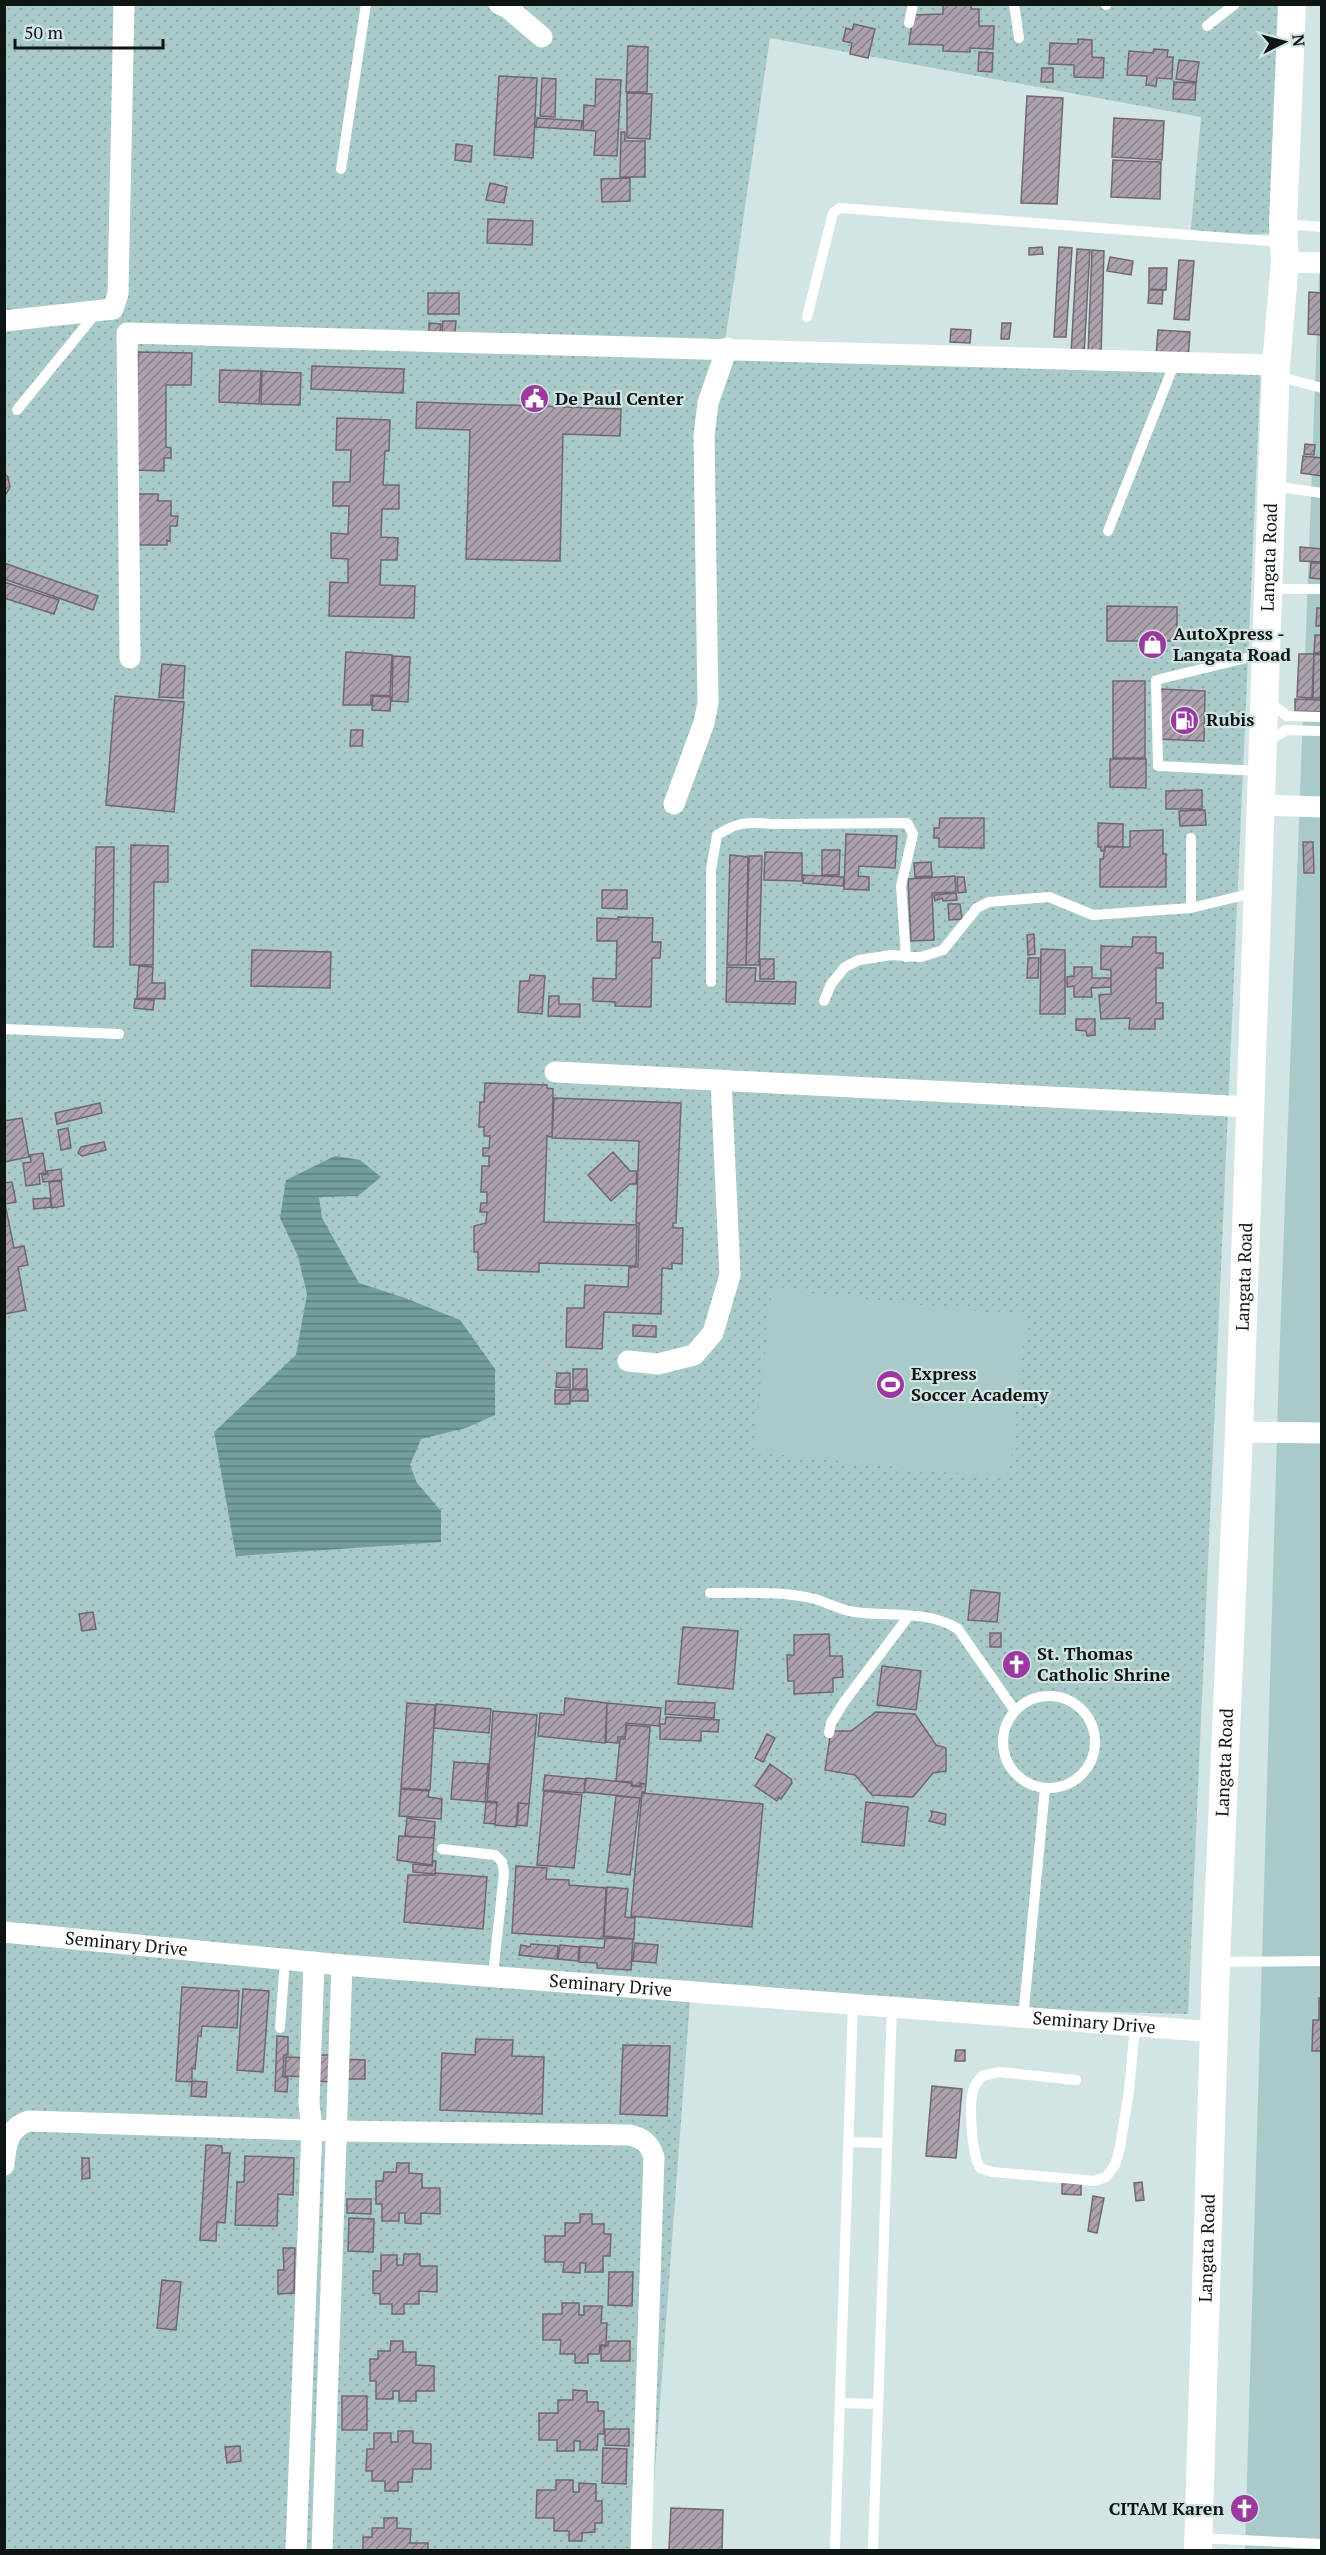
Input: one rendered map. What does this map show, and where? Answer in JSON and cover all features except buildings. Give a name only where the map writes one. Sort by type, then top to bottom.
[{"type":"main road","name":"Langata Road","points":[[1198,2544],[1216,2032],[1216,1962],[1239,1432],[1276,370],[1292,4]]},
{"type":"street","points":[[4,321],[97,313],[113,309],[118,294],[124,4]]},
{"type":"street","points":[[500,4],[542,37]]},
{"type":"street","points":[[1283,243],[1322,263]]},
{"type":"street","points":[[130,658],[127,333],[1175,362],[1276,370]]},
{"type":"street","points":[[674,804],[704,723],[708,703],[704,436],[708,403],[728,348]]},
{"type":"street","points":[[1260,805],[1322,807]]},
{"type":"street","points":[[555,1072],[1250,1107]]},
{"type":"street","points":[[628,1361],[658,1364],[693,1355],[713,1333],[730,1275],[721,1080]]},
{"type":"street","points":[[1239,1432],[1322,1433]]},
{"type":"street","name":"Seminary Drive","points":[[4,1932],[342,1965],[1216,2032]]},
{"type":"street","points":[[296,2550],[312,2129],[309,2103],[315,1962]]},
{"type":"street","points":[[322,2550],[342,1965]]},
{"type":"street","points":[[4,2165],[6,2142],[12,2130],[29,2121],[337,2130],[630,2134],[647,2142],[654,2157],[641,2550]]},
{"type":"lane","points":[[341,170],[366,4]]},
{"type":"lane","points":[[909,22],[913,4]]},
{"type":"lane","points":[[1014,4],[1019,38]]},
{"type":"lane","points":[[1207,26],[1235,4]]},
{"type":"lane","points":[[807,317],[833,213],[840,208],[1283,243],[1322,227]]},
{"type":"lane","points":[[17,410],[97,313]]},
{"type":"lane","points":[[1108,531],[1175,362]]},
{"type":"lane","points":[[1276,370],[1322,388]]},
{"type":"lane","points":[[1272,486],[1322,493]]},
{"type":"lane","points":[[1269,589],[1322,590]]},
{"type":"lane","points":[[1266,653],[1156,680],[1158,766],[1262,758],[1286,730],[1320,731]]},
{"type":"lane","points":[[1264,698],[1287,716],[1320,717]]},
{"type":"lane","points":[[711,982],[711,870],[717,836],[734,824],[907,822],[914,834],[901,886],[906,957]]},
{"type":"lane","points":[[1191,838],[1191,908]]},
{"type":"lane","points":[[824,1002],[831,984],[845,967],[859,960],[891,955],[921,957],[943,950],[977,908],[989,902],[1049,897],[1093,915],[1191,908],[1257,892]]},
{"type":"lane","points":[[4,1029],[119,1034]]},
{"type":"lane","points":[[710,1593],[768,1593],[814,1599],[852,1612],[928,1617],[949,1623],[958,1629],[1016,1711]]},
{"type":"lane","points":[[829,1733],[831,1723],[844,1702],[908,1617]]},
{"type":"lane","points":[[1045,1696],[1062,1698],[1077,1706],[1088,1718],[1094,1734],[1094,1751],[1088,1767],[1076,1780],[1061,1787],[1045,1788],[1028,1784],[1015,1773],[1006,1759],[1003,1742],[1006,1725],[1016,1711],[1029,1701],[1045,1696]]},
{"type":"lane","points":[[1023,2019],[1045,1788]]},
{"type":"lane","points":[[442,1849],[495,1855],[502,1862],[504,1873],[493,1975]]},
{"type":"lane","points":[[280,2028],[285,1959]]},
{"type":"lane","points":[[1216,1962],[1322,1961]]},
{"type":"lane","points":[[835,2550],[853,2003]]},
{"type":"lane","points":[[873,2550],[892,2008]]},
{"type":"lane","points":[[1076,2080],[1000,2072],[982,2076],[974,2087],[972,2125],[975,2160],[980,2168],[992,2172],[1095,2181],[1106,2177],[1115,2165],[1120,2148],[1135,2027]]},
{"type":"lane","points":[[848,2142],[887,2143]]},
{"type":"lane","points":[[840,2403],[878,2403]]},
{"type":"lane","points":[[1198,2544],[1322,2544]]},
{"type":"shaded area","points":[[5,5],[1288,5],[1286,232],[1190,239],[1201,117],[770,38],[724,348],[1261,364],[1188,2014],[690,2000],[649,2550],[5,2550]]},
{"type":"shaded area","points":[[1321,222],[1322,2550],[1245,2550],[1279,1366]]},
{"type":"shaded area","points":[[335,1156],[360,1160],[381,1177],[358,1196],[319,1197],[322,1218],[359,1283],[460,1320],[495,1369],[495,1415],[466,1428],[421,1439],[410,1465],[417,1483],[441,1511],[441,1542],[236,1556],[214,1432],[296,1355],[307,1294],[298,1256],[280,1218],[286,1180]]},
{"type":"shaded area","name":"Express Soccer Academy","points":[[772,1289],[1026,1316],[1009,1479],[754,1452]]},
{"type":"place","name":"De Paul Center","points":[[534,399]]},
{"type":"place","name":"AutoXpress - Langata Road","points":[[1152,644]]},
{"type":"place","name":"Rubis","points":[[1185,720]]},
{"type":"place","name":"Express Soccer Academy","points":[[890,1384]]},
{"type":"place","name":"St. Thomas Catholic Shrine","points":[[1016,1664]]},
{"type":"place","name":"CITAM Karen","points":[[1245,2509]]}]
